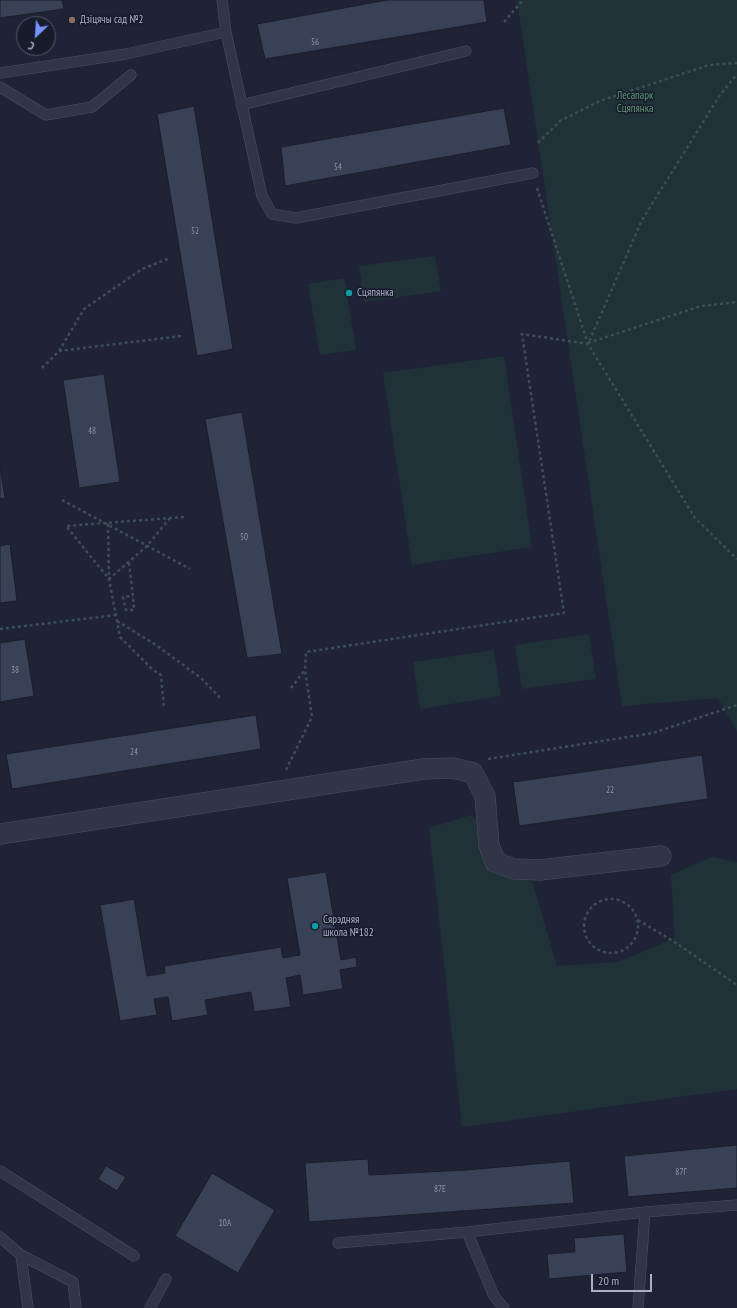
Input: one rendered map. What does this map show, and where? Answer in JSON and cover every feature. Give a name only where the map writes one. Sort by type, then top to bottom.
[{"type":"street","points":[[0,834],[424,770],[453,768],[473,773],[485,796],[490,845],[495,862],[514,870],[540,870],[661,856]]},
{"type":"lane","points":[[222,0],[226,32],[262,196],[272,214],[296,218],[533,174]]},
{"type":"lane","points":[[0,73],[126,54],[226,32]]},
{"type":"lane","points":[[241,105],[466,51]]},
{"type":"lane","points":[[0,87],[46,115],[92,107],[131,75]]},
{"type":"lane","points":[[0,1171],[134,1256]]},
{"type":"lane","points":[[338,1243],[467,1232],[645,1212],[737,1205]]},
{"type":"lane","points":[[638,1308],[645,1212]]},
{"type":"lane","points":[[467,1232],[494,1296],[504,1308]]},
{"type":"lane","points":[[0,1237],[21,1254],[73,1282],[76,1308]]},
{"type":"lane","points":[[21,1254],[28,1308]]},
{"type":"lane","points":[[150,1308],[166,1280]]},
{"type":"path","points":[[504,22],[523,0]]},
{"type":"path","points":[[538,143],[560,121],[600,101],[709,65],[737,63]]},
{"type":"path","points":[[588,344],[642,220],[720,95],[737,74]]},
{"type":"path","points":[[533,174],[588,344],[695,518],[737,559]]},
{"type":"path","points":[[42,368],[59,351],[84,309],[142,269],[170,258]]},
{"type":"path","points":[[275,792],[312,717],[306,670],[306,652],[564,613],[522,334],[588,344],[701,306],[737,302]]},
{"type":"path","points":[[59,351],[181,336]]},
{"type":"path","points":[[62,500],[190,569]]},
{"type":"path","points":[[109,579],[66,526],[184,517]]},
{"type":"path","points":[[109,579],[147,546],[170,518]]},
{"type":"path","points":[[108,524],[109,579],[120,637],[160,675],[164,708]]},
{"type":"path","points":[[129,563],[133,596],[134,610],[126,610],[123,597],[133,596]]},
{"type":"path","points":[[0,629],[116,616]]},
{"type":"path","points":[[117,620],[156,645],[201,678],[222,700]]},
{"type":"path","points":[[290,688],[306,670]]},
{"type":"path","points":[[488,759],[653,733],[737,705]]},
{"type":"path","points":[[638,920],[636,937],[632,944],[625,950],[617,953],[609,954],[600,952],[587,941],[584,933],[583,924],[585,916],[593,906],[604,900],[613,899],[621,901],[629,905],[638,920],[737,985]]},
{"type":"green space","name":"Лесапарк Сцяпянка","points":[[517,0],[737,0],[737,732],[718,698],[622,706]]},
{"type":"green space","points":[[435,256],[441,291],[364,302],[359,266]]},
{"type":"green space","points":[[344,278],[356,350],[320,355],[308,284]]},
{"type":"green space","points":[[504,356],[532,547],[412,565],[383,373]]},
{"type":"green space","points":[[589,634],[596,679],[522,689],[515,645]]},
{"type":"green space","points":[[494,650],[501,696],[420,709],[413,662]]},
{"type":"green space","points":[[471,815],[533,884],[557,966],[618,962],[675,938],[671,875],[711,857],[737,862],[737,1089],[462,1127],[429,828]]},
{"type":"building","points":[[0,0],[62,0],[64,9],[0,18]]},
{"type":"building","points":[[387,0],[484,0],[487,22],[265,59],[257,24]]},
{"type":"building","points":[[194,106],[233,349],[197,356],[157,114]]},
{"type":"building","points":[[504,108],[511,145],[285,186],[281,147]]},
{"type":"building","points":[[104,374],[120,482],[79,488],[63,380]]},
{"type":"building","points":[[242,412],[282,654],[247,658],[205,419]]},
{"type":"building","points":[[0,464],[5,498],[0,499]]},
{"type":"building","points":[[10,544],[17,601],[0,603],[0,546]]},
{"type":"building","points":[[25,639],[34,696],[0,702],[0,643]]},
{"type":"building","points":[[256,715],[261,749],[12,789],[6,754]]},
{"type":"building","points":[[702,755],[708,799],[519,826],[513,782]]},
{"type":"building","name":"Сярэдняя школа №182","points":[[326,872],[341,960],[356,957],[357,967],[340,970],[343,989],[303,995],[300,975],[286,978],[291,1007],[254,1012],[251,992],[205,1000],[208,1015],[172,1021],[168,997],[154,999],[157,1015],[120,1021],[100,905],[134,899],[147,976],[165,973],[164,966],[281,947],[283,958],[300,955],[287,878]]},
{"type":"building","points":[[737,1145],[737,1188],[628,1197],[624,1156]]},
{"type":"building","points":[[368,1159],[369,1175],[466,1170],[570,1161],[574,1203],[309,1222],[305,1163]]},
{"type":"building","points":[[106,1166],[126,1177],[117,1191],[98,1179]]},
{"type":"building","points":[[212,1173],[275,1210],[238,1273],[175,1236]]},
{"type":"building","points":[[624,1234],[627,1272],[549,1279],[547,1254],[575,1252],[574,1238]]},
{"type":"place","name":"Дзіцячы сад №2","points":[[72,20]]},
{"type":"place","name":"Сцяпянка","points":[[349,293]]},
{"type":"place","name":"Сярэдняя школа №182","points":[[315,926]]}]
